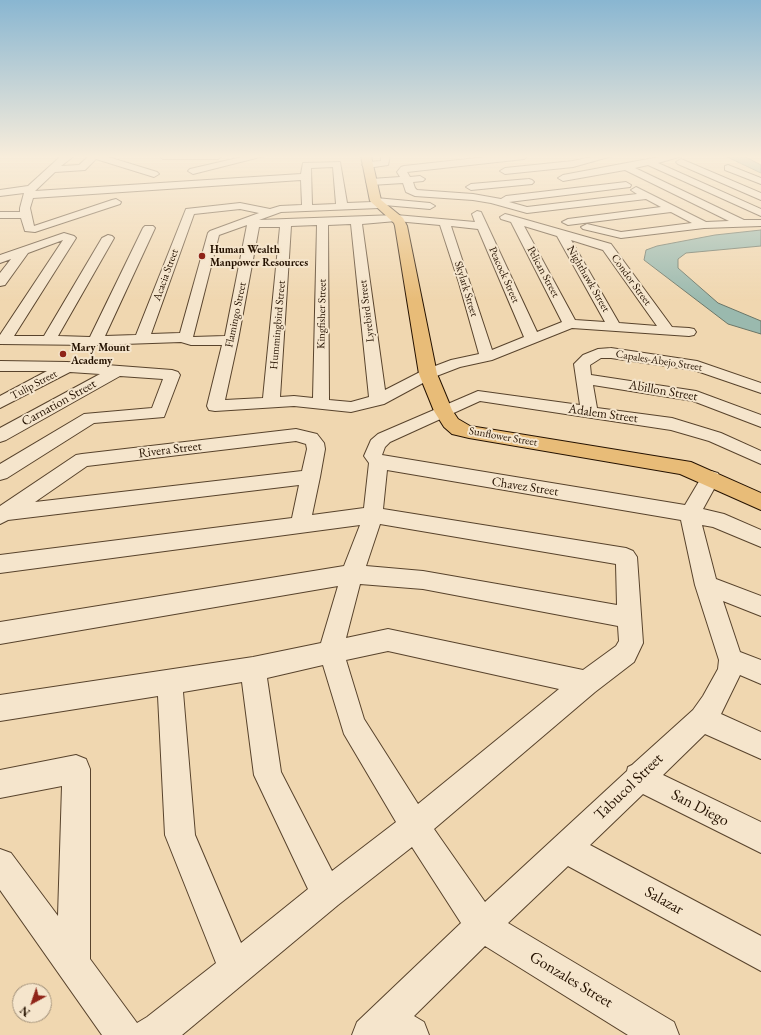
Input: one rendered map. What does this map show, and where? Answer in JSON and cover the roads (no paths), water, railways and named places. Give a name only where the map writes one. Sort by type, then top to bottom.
[{"type":"main road","points":[[380,204],[396,218]]},
{"type":"main road","name":"Sunflower Street","points":[[396,218],[401,226],[428,374],[443,411],[451,423],[459,429],[469,432],[666,462],[684,467],[711,478],[761,502]]},
{"type":"street","points":[[0,215],[21,204]]},
{"type":"street","points":[[30,204],[29,229],[31,230],[109,204]]},
{"type":"street","points":[[66,219],[67,206],[88,204]]},
{"type":"street","points":[[186,337],[214,233],[280,209],[362,204]]},
{"type":"street","points":[[404,204],[438,206]]},
{"type":"street","points":[[507,204],[617,235],[704,225],[761,223]]},
{"type":"street","points":[[527,210],[576,204]]},
{"type":"street","points":[[664,204],[704,225]]},
{"type":"street","points":[[703,204],[742,223]]},
{"type":"street","points":[[740,204],[761,214]]},
{"type":"street","name":"Acacia Street","points":[[142,339],[190,211],[240,206],[269,212]]},
{"type":"street","points":[[568,222],[673,209]]},
{"type":"street","name":"Condor Street","points":[[472,210],[515,220],[607,247],[667,330]]},
{"type":"street","name":"Peacock Street","points":[[472,210],[482,226],[533,340]]},
{"type":"street","points":[[240,224],[322,223],[396,218],[482,226]]},
{"type":"street","name":"Pelican Street","points":[[515,220],[570,324]]},
{"type":"street","name":"Lyrebird Street","points":[[356,221],[378,400]]},
{"type":"street","name":"Skylark Street","points":[[444,222],[465,283],[487,357]]},
{"type":"street","name":"Kingfisher Street","points":[[321,405],[322,223]]},
{"type":"street","name":"Flamingo Street","points":[[254,224],[231,340],[215,406],[271,402]]},
{"type":"street","name":"Hummingbird Street","points":[[271,402],[286,224]]},
{"type":"street","points":[[95,340],[149,228]]},
{"type":"street","name":"Nighthawk Street","points":[[561,233],[614,326]]},
{"type":"street","points":[[0,259],[64,236],[70,238],[2,340]]},
{"type":"street","points":[[49,340],[108,238]]},
{"type":"street","points":[[0,282],[24,250]]},
{"type":"street","points":[[271,402],[294,400],[321,405],[351,407],[378,400],[428,374],[456,363],[487,357],[570,324],[689,332]]},
{"type":"street","points":[[2,340],[95,340],[186,337]]},
{"type":"street","points":[[186,337],[187,340],[191,342],[231,340]]},
{"type":"street","name":"Capales-Abejo Street","points":[[590,412],[586,379],[582,364],[588,358],[612,353],[697,366],[761,388]]},
{"type":"street","points":[[0,376],[20,365]]},
{"type":"street","points":[[0,366],[20,365],[67,367],[172,375],[158,413],[90,418],[0,473]]},
{"type":"street","name":"Tulip Street","points":[[0,403],[67,367]]},
{"type":"street","name":"Carnation Street","points":[[0,436],[118,370]]},
{"type":"street","name":"Abillon Street","points":[[586,379],[696,396],[761,421]]},
{"type":"street","name":"Adalem Street","points":[[443,411],[478,396],[672,424],[695,430],[761,458]]},
{"type":"street","points":[[443,411],[384,438],[377,444],[374,450],[374,456],[378,462],[373,515],[352,574],[331,652],[353,725],[415,826],[482,926]]},
{"type":"street","name":"Rivera Street","points":[[2,515],[82,460],[304,436],[311,438],[315,443],[316,448],[300,525]]},
{"type":"street","name":"Chavez Street","points":[[378,462],[690,514],[717,520],[761,539]]},
{"type":"street","points":[[2,515],[311,477]]},
{"type":"street","points":[[711,478],[690,514],[706,585],[731,660],[761,672]]},
{"type":"street","points":[[0,564],[373,515],[626,557],[631,643],[624,654],[586,683],[415,826],[327,894],[160,1030],[150,1035]]},
{"type":"street","points":[[0,633],[352,574],[423,580],[630,618]]},
{"type":"street","points":[[706,585],[761,606]]},
{"type":"street","points":[[0,708],[253,669],[388,640],[586,683]]},
{"type":"street","name":"Tabucol Street","points":[[389,1029],[482,926],[566,848],[638,777],[702,719],[712,705],[730,671],[731,660]]},
{"type":"street","points":[[253,669],[268,775],[327,894]]},
{"type":"street","points":[[170,681],[180,835],[235,969]]},
{"type":"street","points":[[702,719],[761,746]]},
{"type":"street","points":[[0,784],[76,769],[73,964]]},
{"type":"street","name":"San Diego","points":[[638,777],[761,838]]},
{"type":"street","name":"Salazar","points":[[566,848],[761,954]]},
{"type":"street","points":[[0,864],[124,1035]]},
{"type":"street","name":"Gonzales Street","points":[[482,926],[661,1035]]},
{"type":"water","points":[[761,230],[761,246],[686,253],[678,259],[678,268],[718,303],[761,321],[761,334],[728,324],[644,260],[646,250],[657,246],[715,235]]},
{"type":"place","name":"Human Wealth Manpower Resources","points":[[202,256]]},
{"type":"place","name":"Mary Mount Academy","points":[[63,354]]}]
